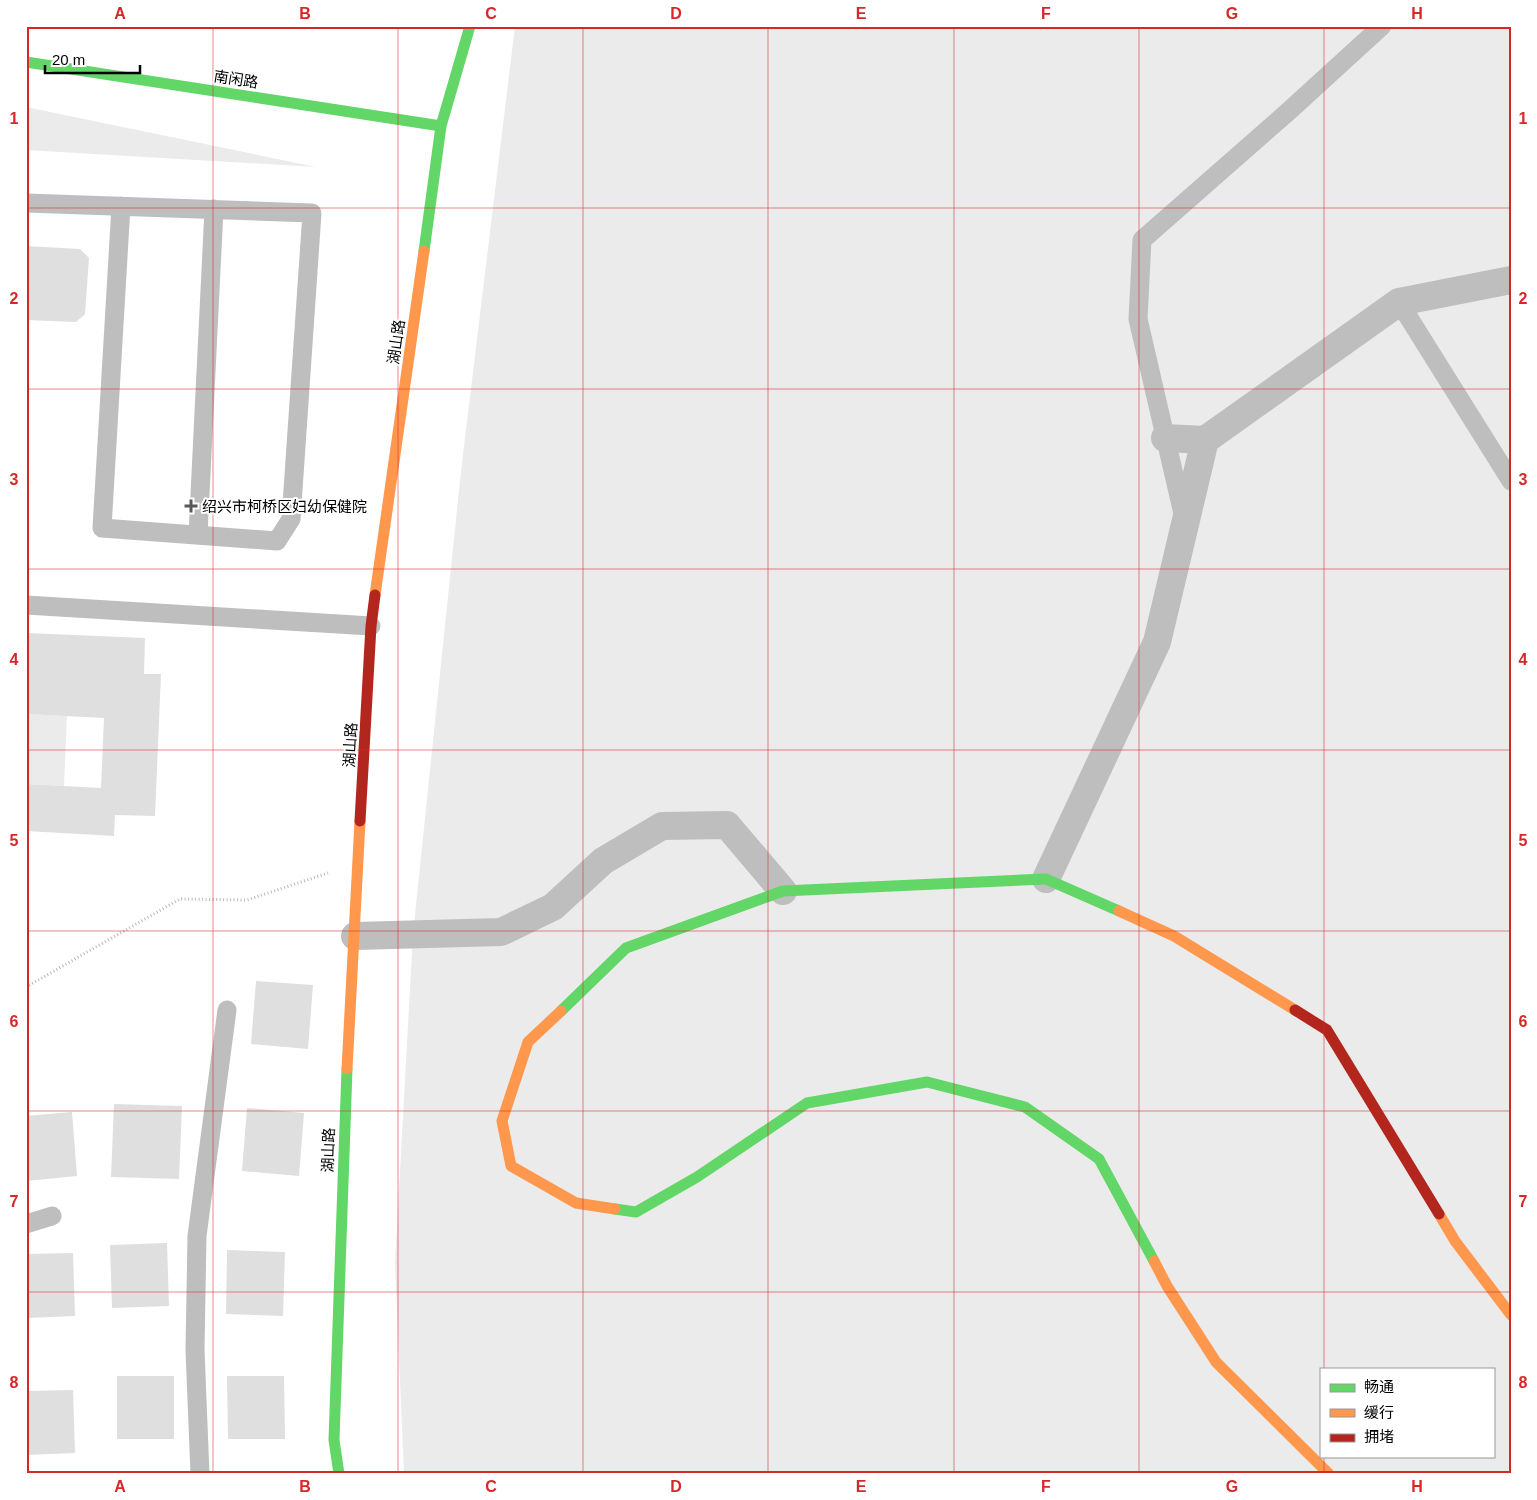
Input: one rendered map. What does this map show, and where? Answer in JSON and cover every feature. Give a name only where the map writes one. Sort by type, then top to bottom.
[{"type":"street","name":"湖山路","points":[[338,1474],[334,1440],[344,1121],[371,626],[441,126],[470,26]]},
{"type":"street","name":"南闲路","points":[[26,62],[441,126]]},
{"type":"street","points":[[1165,438],[1205,440],[1399,302],[1511,280]]},
{"type":"street","points":[[1046,879],[1157,642],[1205,440]]},
{"type":"street","points":[[355,936],[501,932],[553,907],[603,861],[662,826],[727,825],[783,891]]},
{"type":"street","points":[[1329,1474],[1216,1362],[1167,1286],[1099,1159],[1025,1107],[927,1082],[807,1103],[697,1177],[636,1212],[576,1203],[511,1166],[502,1121],[528,1042],[626,948],[783,891],[1046,879],[1174,936],[1327,1030],[1455,1241],[1511,1314]]},
{"type":"lane","points":[[1185,524],[1138,319],[1142,240],[1382,26]]},
{"type":"lane","points":[[26,203],[121,206],[214,209],[312,213],[291,519],[277,541],[102,528],[121,206]]},
{"type":"lane","points":[[198,535],[214,209]]},
{"type":"lane","points":[[1399,302],[1511,481]]},
{"type":"lane","points":[[26,605],[371,626]]},
{"type":"lane","points":[[200,1474],[195,1350],[197,1236],[226,1010]]},
{"type":"lane","points":[[26,1224],[52,1216]]},
{"type":"path","points":[[26,987],[180,900],[247,900],[359,863]]},
{"type":"shaded area","points":[[515,26],[1511,26],[1511,1474],[404,1474],[395,1263],[413,934],[461,471]]},
{"type":"shaded area","points":[[26,107],[316,167],[26,150]]},
{"type":"shaded area","points":[[26,714],[67,716],[64,786],[26,784]]},
{"type":"building","points":[[26,246],[80,249],[89,258],[85,314],[76,322],[26,320]]},
{"type":"building","points":[[26,633],[145,638],[144,674],[161,674],[155,816],[115,815],[114,836],[26,831],[26,784],[101,788],[104,718],[26,714]]},
{"type":"building","points":[[256,981],[313,985],[308,1049],[251,1044]]},
{"type":"building","points":[[114,1104],[182,1106],[179,1179],[111,1177]]},
{"type":"building","points":[[247,1108],[304,1113],[299,1176],[242,1171]]},
{"type":"building","points":[[72,1112],[77,1176],[26,1181],[26,1116]]},
{"type":"building","points":[[167,1243],[169,1306],[112,1308],[110,1245]]},
{"type":"building","points":[[227,1250],[285,1252],[283,1316],[226,1314]]},
{"type":"building","points":[[73,1253],[75,1316],[26,1318],[26,1254]]},
{"type":"building","points":[[117,1376],[174,1376],[174,1439],[117,1439]]},
{"type":"building","points":[[227,1376],[284,1376],[285,1439],[228,1439]]},
{"type":"building","points":[[73,1390],[75,1453],[26,1455],[26,1391]]},
{"type":"traffic: fast","points":[[424,251],[441,126],[470,26]]},
{"type":"traffic: fast","points":[[26,62],[441,126]]},
{"type":"traffic: fast","points":[[561,1011],[626,948],[783,891],[1046,879],[1119,911]]},
{"type":"traffic: fast","points":[[339,1474],[334,1440],[347,1069]]},
{"type":"traffic: fast","points":[[615,1209],[636,1212],[697,1177],[807,1103],[927,1082],[1025,1107],[1099,1159],[1154,1261]]},
{"type":"traffic: slow","points":[[375,595],[424,251]]},
{"type":"traffic: slow","points":[[347,1069],[360,821]]},
{"type":"traffic: slow","points":[[1119,911],[1174,936],[1295,1010]]},
{"type":"traffic: slow","points":[[561,1011],[528,1042],[502,1121],[511,1166],[576,1203],[615,1209]]},
{"type":"traffic: slow","points":[[1439,1214],[1455,1241],[1511,1315]]},
{"type":"traffic: slow","points":[[1154,1261],[1167,1286],[1216,1362],[1329,1474]]},
{"type":"traffic: jam","points":[[360,821],[371,626],[375,595]]},
{"type":"traffic: jam","points":[[1295,1010],[1327,1030],[1439,1214]]},
{"type":"place","name":"绍兴市柯桥区妇幼保健院","points":[[191,506]]}]
